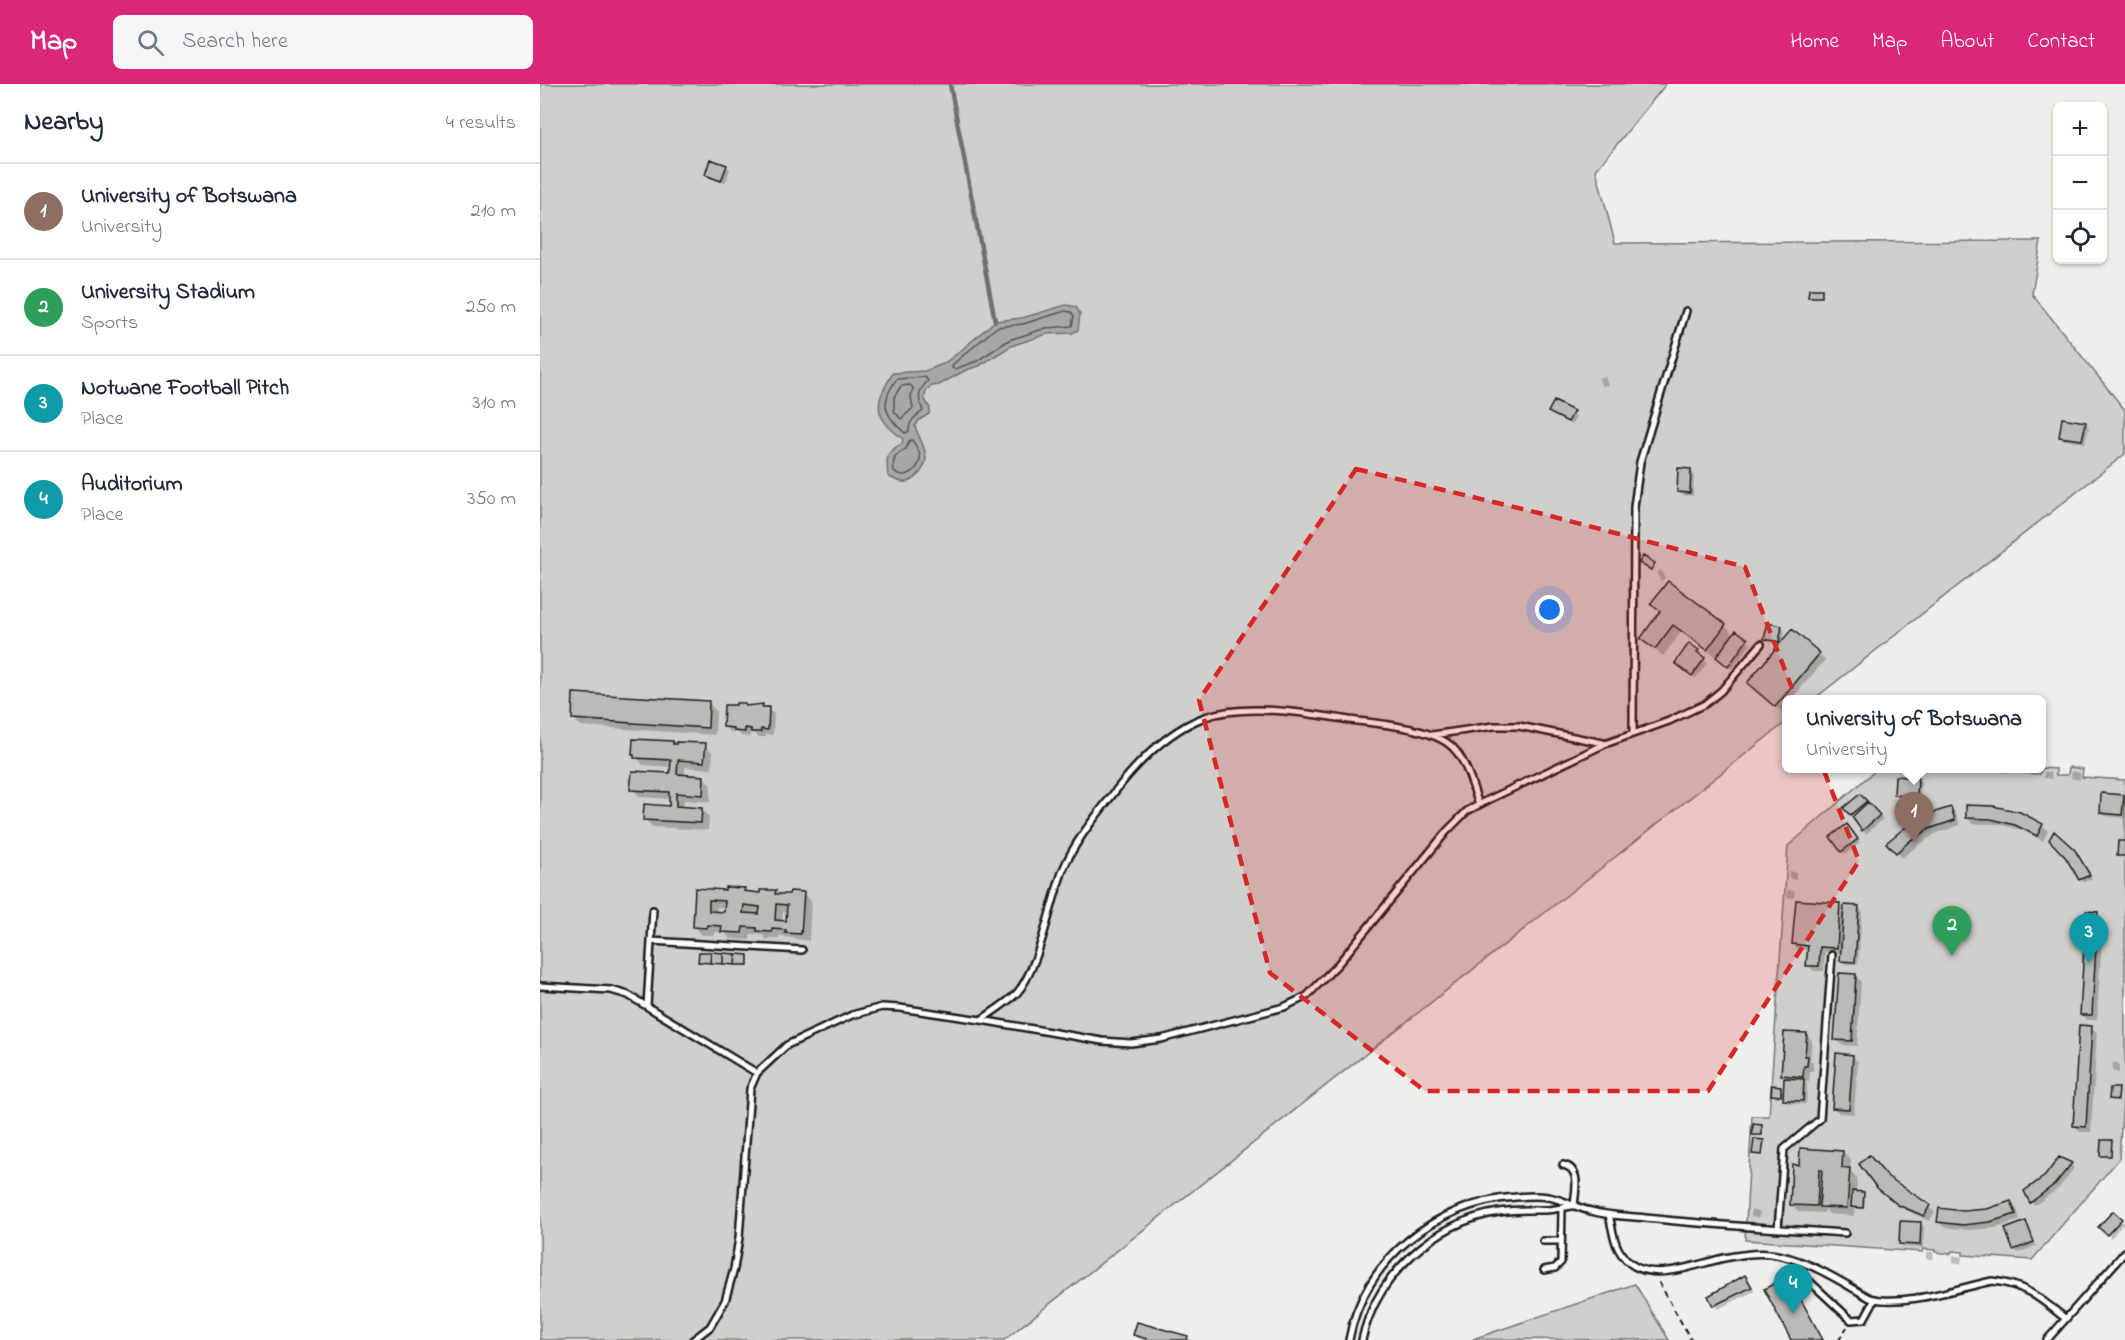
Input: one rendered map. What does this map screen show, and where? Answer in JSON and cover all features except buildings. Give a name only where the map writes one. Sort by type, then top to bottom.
[{"type":"lane","points":[[1633,734],[1634,507],[1640,462],[1686,311]]},
{"type":"lane","points":[[693,1340],[710,1327],[725,1300],[734,1269],[739,1238],[750,1089],[757,1072],[787,1045],[869,1010],[882,1007],[981,1020],[1102,1041],[1131,1043],[1161,1039],[1284,1007],[1307,996],[1338,964],[1447,831],[1467,811],[1605,744],[1669,721],[1705,704],[1721,691],[1761,644]]},
{"type":"lane","points":[[981,1020],[1016,994],[1029,975],[1064,869],[1079,839],[1131,770],[1172,735],[1206,717],[1243,710],[1309,713],[1432,735],[1449,743],[1456,751],[1463,762],[1479,805]]},
{"type":"lane","points":[[1432,735],[1494,726],[1519,726],[1605,744]]},
{"type":"lane","points":[[647,1006],[653,910]]},
{"type":"lane","points":[[651,941],[802,950]]},
{"type":"lane","points":[[1779,1229],[1784,1149],[1820,1119],[1832,955]]},
{"type":"lane","points":[[540,986],[611,990],[628,995],[757,1072]]},
{"type":"lane","points":[[1563,1165],[1571,1167],[1576,1174],[1574,1206]]},
{"type":"lane","points":[[1349,1340],[1357,1312],[1377,1274],[1404,1242],[1435,1221],[1467,1205],[1496,1198],[1548,1197],[1609,1215],[1687,1223],[1845,1233]]},
{"type":"lane","points":[[1362,1340],[1369,1318],[1388,1282],[1413,1252],[1442,1233],[1472,1218],[1499,1212],[1547,1210],[1574,1206]]},
{"type":"lane","points":[[1544,1270],[1555,1269],[1560,1264],[1562,1208]]},
{"type":"lane","points":[[1609,1215],[1616,1245],[1620,1252],[1635,1265],[1653,1271],[1676,1271],[1725,1258],[1758,1253],[1772,1254],[1799,1261],[1875,1299],[1900,1301],[1992,1281],[2005,1282],[2024,1287],[2066,1319]]},
{"type":"lane","points":[[1543,1241],[1561,1241]]},
{"type":"lane","points":[[2048,1340],[2125,1252]]},
{"type":"lane","points":[[1807,1279],[1851,1320],[1864,1319],[1875,1299]]},
{"type":"path","points":[[1653,1271],[1691,1340]]},
{"type":"path","points":[[1839,1340],[1851,1320]]},
{"type":"highlighted area","points":[[1356,469],[1539,513],[1745,567],[1859,861],[1708,1091],[1425,1091],[1270,973],[1199,700]]},
{"type":"shaded area","points":[[540,84],[1666,84],[1596,170],[1615,243],[2041,241],[2032,294],[2125,410],[2125,454],[1819,695],[1782,695],[1782,725],[1004,1340],[540,1340]]},
{"type":"shaded area","points":[[2069,767],[2083,769],[2082,777],[2125,780],[2125,1067],[2119,1159],[2032,1260],[1963,1255],[1963,1252],[1952,1251],[1951,1254],[1923,1249],[1922,1252],[1745,1240],[1752,1116],[1769,1116],[1788,846],[1872,773],[2040,774],[2046,773],[2046,768],[2056,769],[2056,775],[2068,775]]},
{"type":"shaded area","points":[[1635,1284],[1669,1340],[1473,1339]]},
{"type":"water","points":[[1066,305],[1076,307],[1080,314],[1078,330],[1072,333],[1047,334],[1011,346],[979,366],[966,370],[927,390],[924,398],[930,408],[929,414],[919,420],[915,426],[926,454],[924,465],[920,473],[910,481],[901,482],[888,476],[888,456],[892,450],[902,444],[903,439],[887,425],[880,410],[881,397],[893,373],[925,371],[943,364],[995,321],[1022,318]]},
{"type":"waterway","points":[[950,84],[995,321]]},
{"type":"place","name":"University of Botswana","points":[[1914,842]]},
{"type":"place","name":"University Stadium","points":[[1952,956]]},
{"type":"place","name":"Notwane Football Pitch","points":[[2089,963]]},
{"type":"place","name":"Auditorium","points":[[1793,1314]]}]
